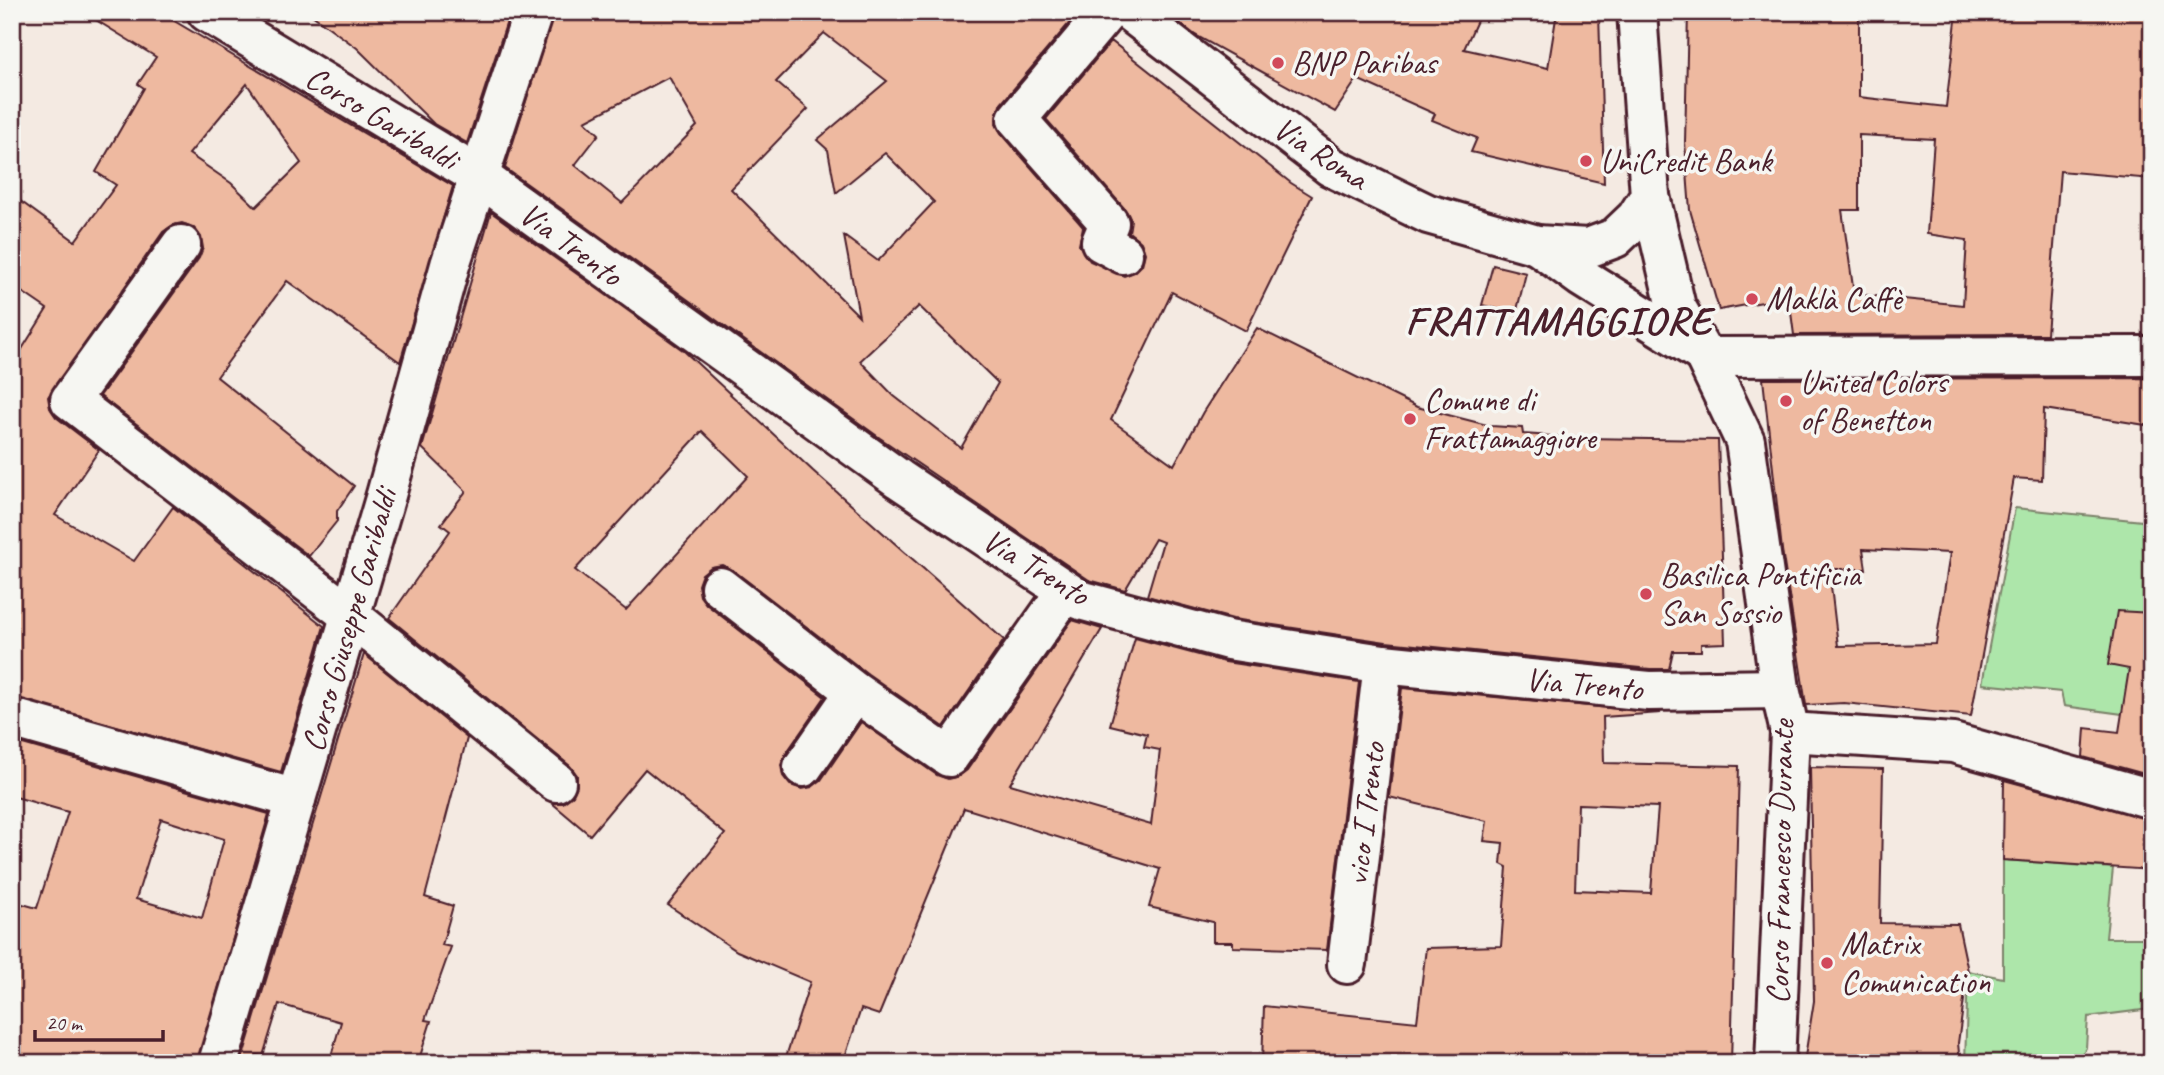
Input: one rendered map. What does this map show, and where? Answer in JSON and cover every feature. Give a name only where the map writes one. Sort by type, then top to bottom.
[{"type":"street","name":"Corso Garibaldi","points":[[207,12],[480,177],[533,12]]},
{"type":"street","points":[[1107,12],[1017,119],[1109,223],[1101,242],[1124,254]]},
{"type":"street","name":"Via Roma","points":[[1130,12],[1331,167],[1428,214],[1537,245],[1588,248],[1615,238],[1636,218],[1650,197]]},
{"type":"street","name":"Corso Francesco Durante","points":[[1637,12],[1650,197],[1676,307],[1704,356],[1745,441],[1780,689],[1790,732],[1774,1063]]},
{"type":"street","name":"Via Trento","points":[[480,177],[865,456],[1080,600],[1228,640],[1382,664],[1650,691],[1780,689]]},
{"type":"street","name":"Corso Giuseppe Garibaldi","points":[[218,1063],[351,616],[450,265],[480,177]]},
{"type":"street","name":"Via Roma","points":[[1537,245],[1581,277],[1704,356]]},
{"type":"street","points":[[181,246],[70,400],[351,616],[556,782]]},
{"type":"street","points":[[1704,356],[2152,356]]},
{"type":"street","points":[[720,587],[855,692],[949,757],[1066,591]]},
{"type":"street","name":"vico I Trento","points":[[1347,964],[1382,664]]},
{"type":"street","points":[[803,767],[855,692]]},
{"type":"street","points":[[12,718],[296,799]]},
{"type":"street","points":[[1790,732],[1953,743],[2152,799]]},
{"type":"green space","points":[[2015,508],[2152,522],[2152,718],[2064,706],[2061,692],[1982,684]]},
{"type":"green space","points":[[2003,860],[2113,868],[2106,938],[2152,938],[2150,1009],[2088,1017],[2086,1048],[2075,1063],[1965,1063],[1968,971],[2003,978]]},
{"type":"building","points":[[83,12],[159,12],[453,186],[400,362],[287,281],[217,377],[354,486],[337,511],[337,521],[309,556],[100,396],[199,258],[203,248],[201,237],[193,227],[182,223],[163,232],[48,397],[50,408],[56,417],[99,450],[55,515],[134,561],[173,507],[324,626],[281,772],[12,697],[12,365],[47,309],[12,285],[12,195],[75,241],[116,185],[96,172],[144,88],[138,84],[156,57]],"holes":[[[247,84],[301,163],[256,207],[231,183],[189,154]]]},
{"type":"building","points":[[308,12],[510,12],[467,143],[434,124],[357,48]]},
{"type":"building","points":[[554,12],[1074,12],[1077,14],[1000,105],[996,124],[1083,227],[1079,245],[1090,261],[1124,276],[1135,272],[1142,265],[1145,253],[1141,242],[1129,232],[1131,220],[1125,209],[1046,119],[1111,41],[1291,183],[1312,196],[1246,331],[1172,292],[1111,420],[1174,465],[1203,412],[1257,328],[1417,407],[1491,426],[1522,428],[1523,434],[1581,438],[1718,440],[1725,643],[1701,644],[1701,651],[1673,651],[1669,669],[1650,669],[1386,642],[1233,619],[1147,596],[1163,542],[1155,539],[1125,590],[1089,580],[880,438],[505,168]],"holes":[[[824,33],[887,81],[817,140],[828,150],[836,193],[885,153],[934,202],[878,261],[844,236],[859,316],[731,189],[808,109],[776,82]],[[669,77],[697,126],[622,203],[575,165],[599,134],[585,121]],[[919,306],[998,383],[961,448],[894,396],[860,361]]]},
{"type":"building","points":[[1166,12],[1481,12],[1464,49],[1548,68],[1557,12],[1599,12],[1604,183],[1471,152],[1477,138],[1432,120],[1435,114],[1357,79],[1335,112],[1195,35]]},
{"type":"building","points":[[1688,12],[1859,12],[1859,97],[1946,107],[1957,12],[2152,12],[2152,179],[2060,171],[2047,334],[1794,335],[1789,297],[1719,310],[1690,210],[1685,142]],"holes":[[[1859,135],[1934,139],[1927,234],[1967,240],[1963,305],[1854,294],[1842,210],[1859,210]]]},
{"type":"building","points":[[491,212],[684,351],[813,471],[1004,640],[944,727],[868,674],[733,570],[722,565],[711,567],[702,574],[698,585],[700,596],[706,604],[825,697],[781,765],[783,776],[790,785],[802,789],[812,787],[821,780],[861,722],[937,775],[948,779],[959,776],[967,770],[1072,620],[1102,629],[1010,784],[1151,825],[1160,750],[1144,747],[1147,734],[1110,725],[1135,638],[1225,662],[1359,682],[1327,950],[1233,947],[1233,942],[1213,942],[1213,922],[1149,907],[1160,869],[964,808],[879,1015],[861,1009],[843,1063],[784,1063],[810,982],[737,951],[668,905],[725,834],[645,769],[590,835],[552,803],[563,803],[573,795],[577,786],[577,775],[570,766],[389,618],[450,531],[441,524],[466,491],[422,448]],"holes":[[[702,431],[748,476],[626,610],[575,570]]]},
{"type":"building","points":[[1493,265],[1526,273],[1516,314],[1482,305]]},
{"type":"building","points":[[2152,378],[2152,426],[2044,409],[2042,480],[2014,478],[1971,716],[1844,703],[1806,705],[1782,550],[1763,379]],"holes":[[[1863,549],[1950,553],[1936,644],[1838,646],[1829,569],[1866,569]]]},
{"type":"building","points":[[2117,611],[2152,613],[2152,776],[2083,757],[2085,728],[2119,732],[2129,669],[2108,665]]},
{"type":"building","points":[[364,654],[467,738],[425,897],[453,906],[442,945],[451,947],[425,1020],[431,1021],[418,1063],[329,1063],[341,1022],[279,1004],[263,1056],[257,1055],[255,1063],[241,1063]]},
{"type":"building","points":[[1402,688],[1661,713],[1603,717],[1604,763],[1739,766],[1731,1063],[1262,1063],[1264,1006],[1417,1022],[1426,948],[1501,946],[1507,867],[1501,864],[1503,843],[1484,841],[1487,821],[1389,797]],"holes":[[[1578,804],[1658,807],[1651,893],[1575,890]]]},
{"type":"building","points":[[12,741],[269,814],[197,1063],[12,1063],[12,901],[37,908],[68,812],[12,796]],"holes":[[[161,819],[224,839],[202,918],[136,899]]]},
{"type":"building","points":[[1810,767],[1883,769],[1880,923],[1958,924],[1968,971],[1958,1043],[1960,1063],[1804,1063],[1814,1001]]},
{"type":"building","points":[[2004,780],[2152,820],[2152,870],[2003,860]]},
{"type":"place","name":"BNP Paribas","points":[[1278,63]]},
{"type":"place","name":"UniCredit Bank","points":[[1586,161]]},
{"type":"place","name":"Maklà Caffè","points":[[1752,299]]},
{"type":"place","name":"United Colors of Benetton","points":[[1786,401]]},
{"type":"place","name":"Comune di Frattamaggiore","points":[[1410,419]]},
{"type":"place","name":"Basilica Pontificia San Sossio","points":[[1646,594]]},
{"type":"place","name":"Matrix Comunication","points":[[1827,963]]},
{"type":"district","name":"FRATTAMAGGIORE","points":[[1559,321]]}]
